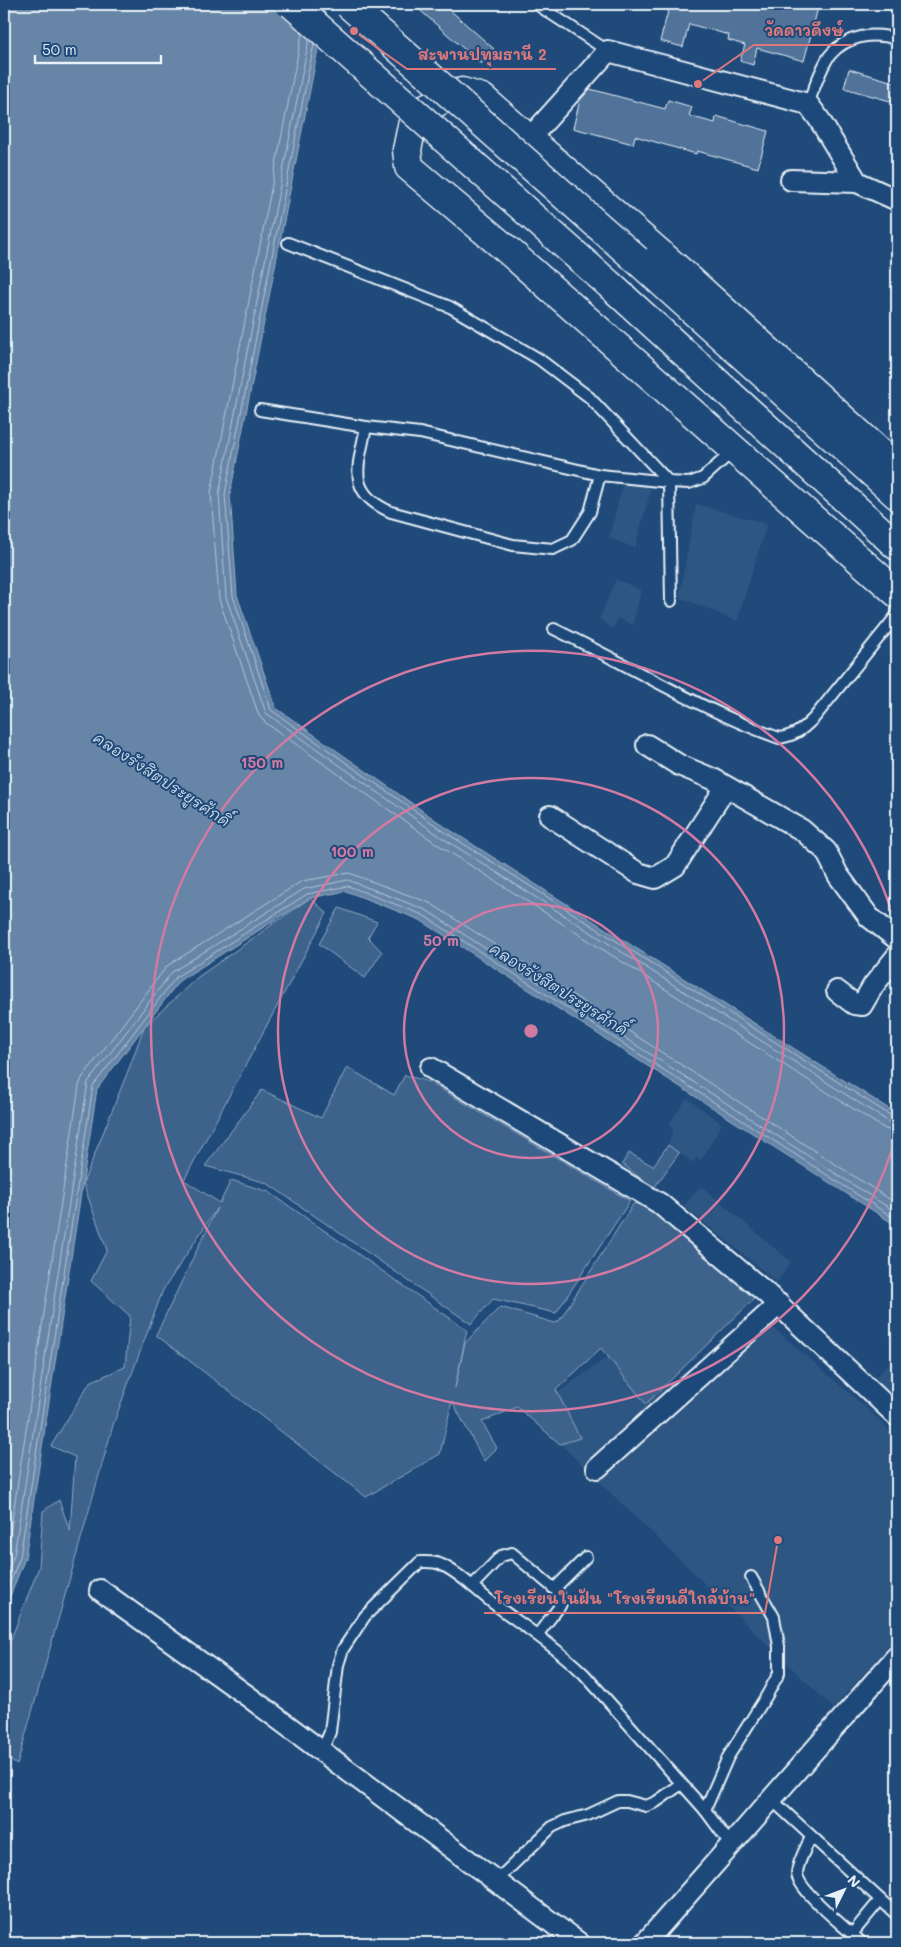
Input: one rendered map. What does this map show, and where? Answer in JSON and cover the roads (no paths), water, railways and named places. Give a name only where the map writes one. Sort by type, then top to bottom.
[{"type":"main road","points":[[292,4],[611,286],[897,546]]},
{"type":"main road","points":[[348,4],[638,260],[897,495]]},
{"type":"main road","points":[[897,468],[688,278],[482,98],[462,92],[447,97],[422,110],[412,126],[407,150],[410,167],[526,266],[897,593]]},
{"type":"street","points":[[529,139],[608,51],[808,104],[820,118],[857,182]]},
{"type":"street","points":[[791,180],[857,182],[897,200]]},
{"type":"street","points":[[647,746],[679,765],[713,779],[802,830],[826,851],[838,875],[870,917],[897,939]]},
{"type":"street","points":[[550,816],[638,872],[655,878],[675,866],[726,788]]},
{"type":"street","points":[[837,991],[854,1004],[862,1004],[897,956]]},
{"type":"street","points":[[431,1068],[659,1203],[779,1304],[897,1416]]},
{"type":"street","points":[[597,1468],[779,1304]]},
{"type":"street","points":[[100,1590],[322,1751],[579,1943]]},
{"type":"street","points":[[645,1943],[897,1656]]},
{"type":"lane","points":[[536,4],[608,51]]},
{"type":"lane","points":[[808,104],[829,56],[841,45],[857,36],[884,35],[897,39]]},
{"type":"lane","points":[[288,243],[450,307],[539,359],[589,397],[670,482],[672,601]]},
{"type":"lane","points":[[260,410],[366,427],[420,432],[600,475],[670,482],[689,483],[703,478],[734,449]]},
{"type":"lane","points":[[366,427],[357,474],[361,489],[375,505],[391,512],[513,545],[553,549],[572,540],[590,512],[600,475]]},
{"type":"lane","points":[[554,629],[671,689],[779,738],[788,737],[800,732],[814,718],[897,615]]},
{"type":"lane","points":[[472,1586],[501,1556],[512,1553],[554,1589],[562,1600],[560,1606],[538,1634]]},
{"type":"lane","points":[[554,1589],[586,1557]]},
{"type":"lane","points":[[322,1751],[330,1732],[338,1665],[343,1649],[365,1616],[420,1562],[431,1562],[443,1565],[538,1634],[584,1674],[680,1785],[705,1810],[731,1845]]},
{"type":"lane","points":[[705,1810],[728,1757],[779,1673],[779,1646],[774,1617],[752,1577]]},
{"type":"lane","points":[[496,1881],[552,1827],[565,1821],[588,1815],[618,1801],[646,1806],[656,1802],[680,1785]]},
{"type":"lane","points":[[770,1799],[897,1914]]},
{"type":"lane","points":[[811,1836],[798,1865],[797,1876],[802,1886],[862,1943]]},
{"type":"lane","points":[[852,1934],[880,1900]]},
{"type":"water","name":"คลองรังสิตประยูรศักดิ์","points":[[4,4],[327,4],[230,494],[237,595],[276,708],[447,828],[897,1114],[897,1226],[420,920],[346,891],[310,898],[179,981],[97,1089],[25,1558],[4,1612]]},
{"type":"place","name":"สะพานปทุมธานี 2","points":[[354,31]]},
{"type":"place","name":"วัดดาวดึงษ์","points":[[698,84]]},
{"type":"place","name":"โรงเรียนในฝัน \"โรงเรียนดีใกล้บ้าน\"","points":[[778,1540]]}]
